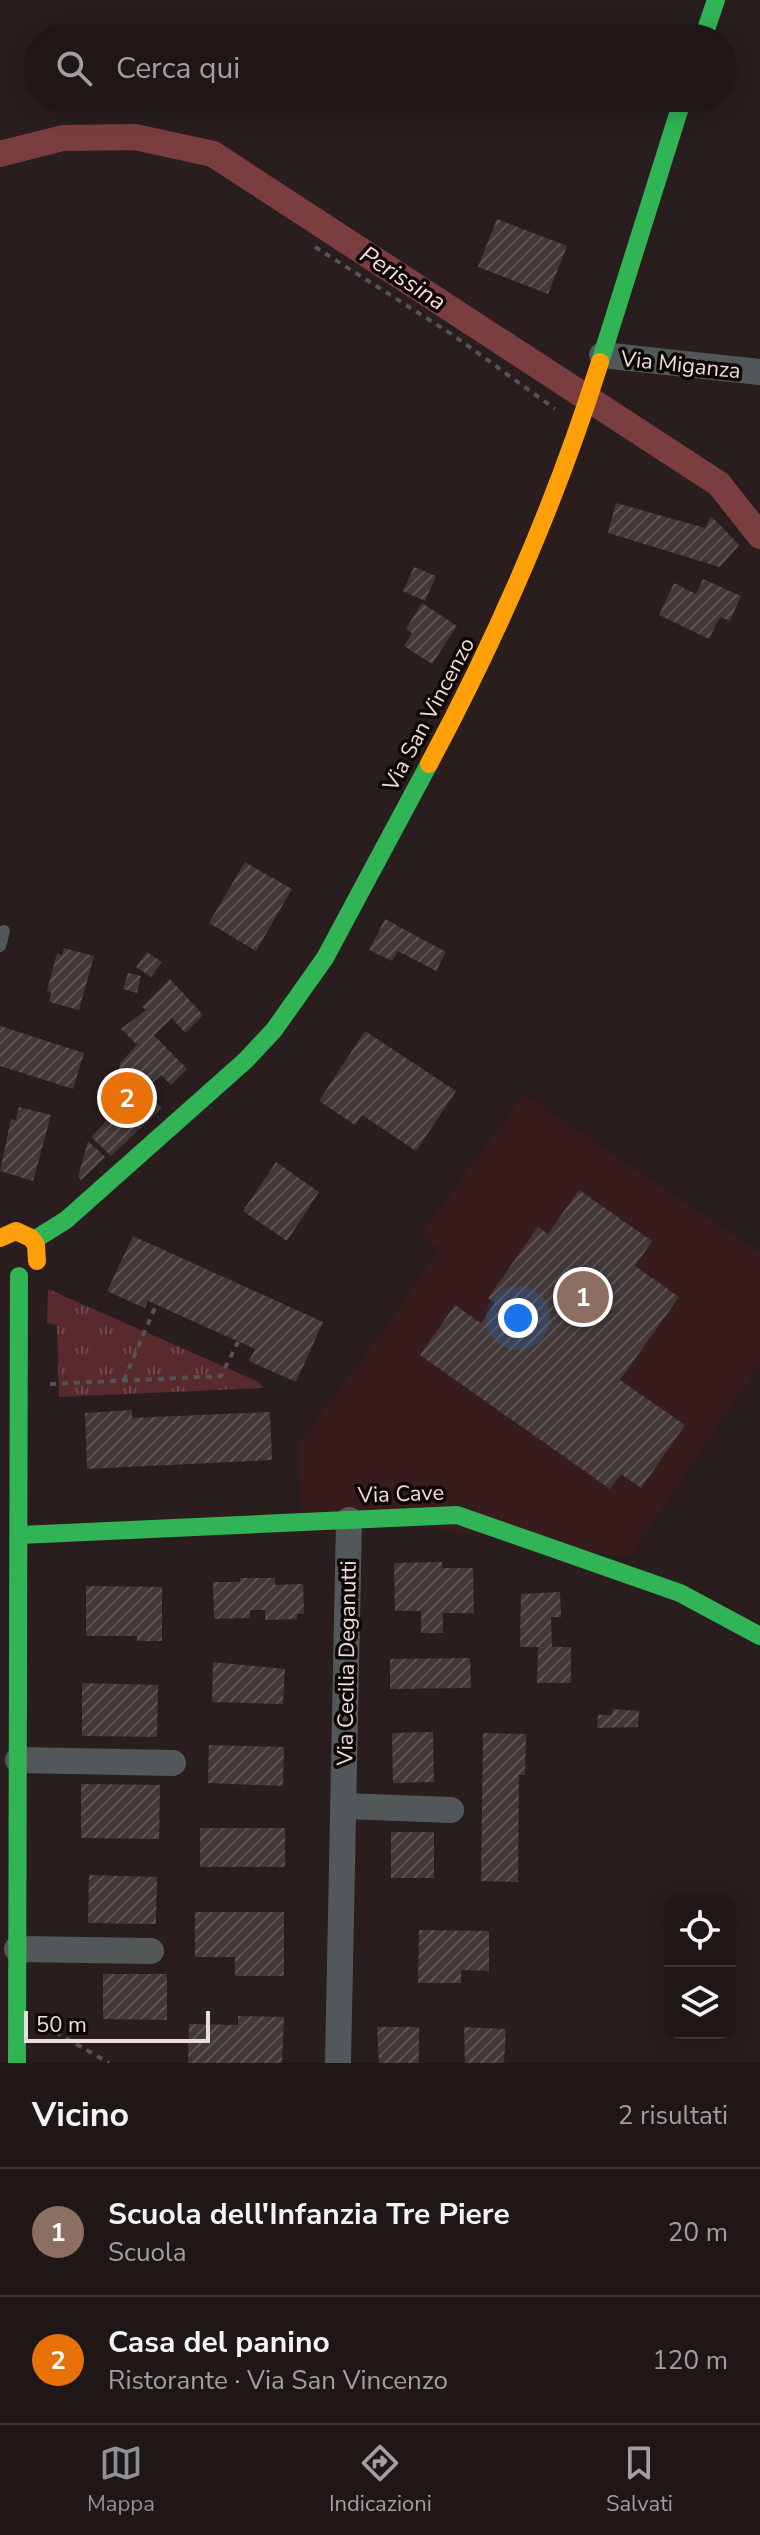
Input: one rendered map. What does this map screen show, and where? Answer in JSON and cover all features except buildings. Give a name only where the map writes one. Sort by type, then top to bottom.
[{"type":"street","points":[[708,24],[716,0]]},
{"type":"street","name":"Via San Vincenzo","points":[[34,1240],[66,1220],[246,1060],[298,999],[325,958],[466,695],[535,550],[582,421],[679,112]]},
{"type":"street","name":"Via Miganza","points":[[599,366],[760,372]]},
{"type":"street","points":[[0,1238],[16,1231],[34,1240],[37,1262],[33,1269],[19,1276],[0,1269]]},
{"type":"street","points":[[17,2063],[8,2005],[17,1949],[9,1811],[18,1760],[20,1535],[10,1437],[19,1276]]},
{"type":"street","name":"Via Cave","points":[[20,1535],[457,1515],[680,1593],[760,1636]]},
{"type":"street","name":"Via Cecilia Deganutti","points":[[338,2063],[349,1520]]},
{"type":"street","points":[[18,1760],[173,1763]]},
{"type":"street","points":[[344,1806],[451,1810]]},
{"type":"street","points":[[17,1949],[151,1951]]},
{"type":"lane","points":[[0,946],[4,931]]},
{"type":"path","points":[[315,247],[582,421]]},
{"type":"path","points":[[124,1380],[156,1305]]},
{"type":"path","points":[[50,1384],[221,1376],[238,1342]]},
{"type":"path","points":[[39,2024],[53,2028],[109,2063]]},
{"type":"shaded area","points":[[524,1094],[760,1254],[760,1363],[630,1557],[301,1510],[298,1444],[377,1340],[440,1248],[421,1235]]},
{"type":"green space","points":[[48,1289],[259,1382],[263,1388],[59,1397],[57,1325],[47,1323]]},
{"type":"waterway","name":"Perissina","points":[[0,154],[63,138],[135,137],[213,154],[719,484],[760,536]]},
{"type":"traffic: fast","points":[[708,24],[716,0]]},
{"type":"traffic: fast","points":[[600,362],[679,112]]},
{"type":"traffic: fast","points":[[34,1240],[66,1220],[246,1060],[274,1030],[325,958],[429,764]]},
{"type":"traffic: fast","points":[[17,2063],[19,1276]]},
{"type":"traffic: fast","points":[[20,1535],[457,1515],[680,1593],[760,1636]]},
{"type":"traffic: slow","points":[[429,764],[479,666],[524,567],[600,362]]},
{"type":"traffic: slow","points":[[0,1238],[16,1231],[31,1238],[36,1245],[37,1261]]},
{"type":"place","name":"Casa del panino","points":[[127,1098]]},
{"type":"place","name":"Scuola dell'Infanzia Tre Piere","points":[[583,1297]]}]
